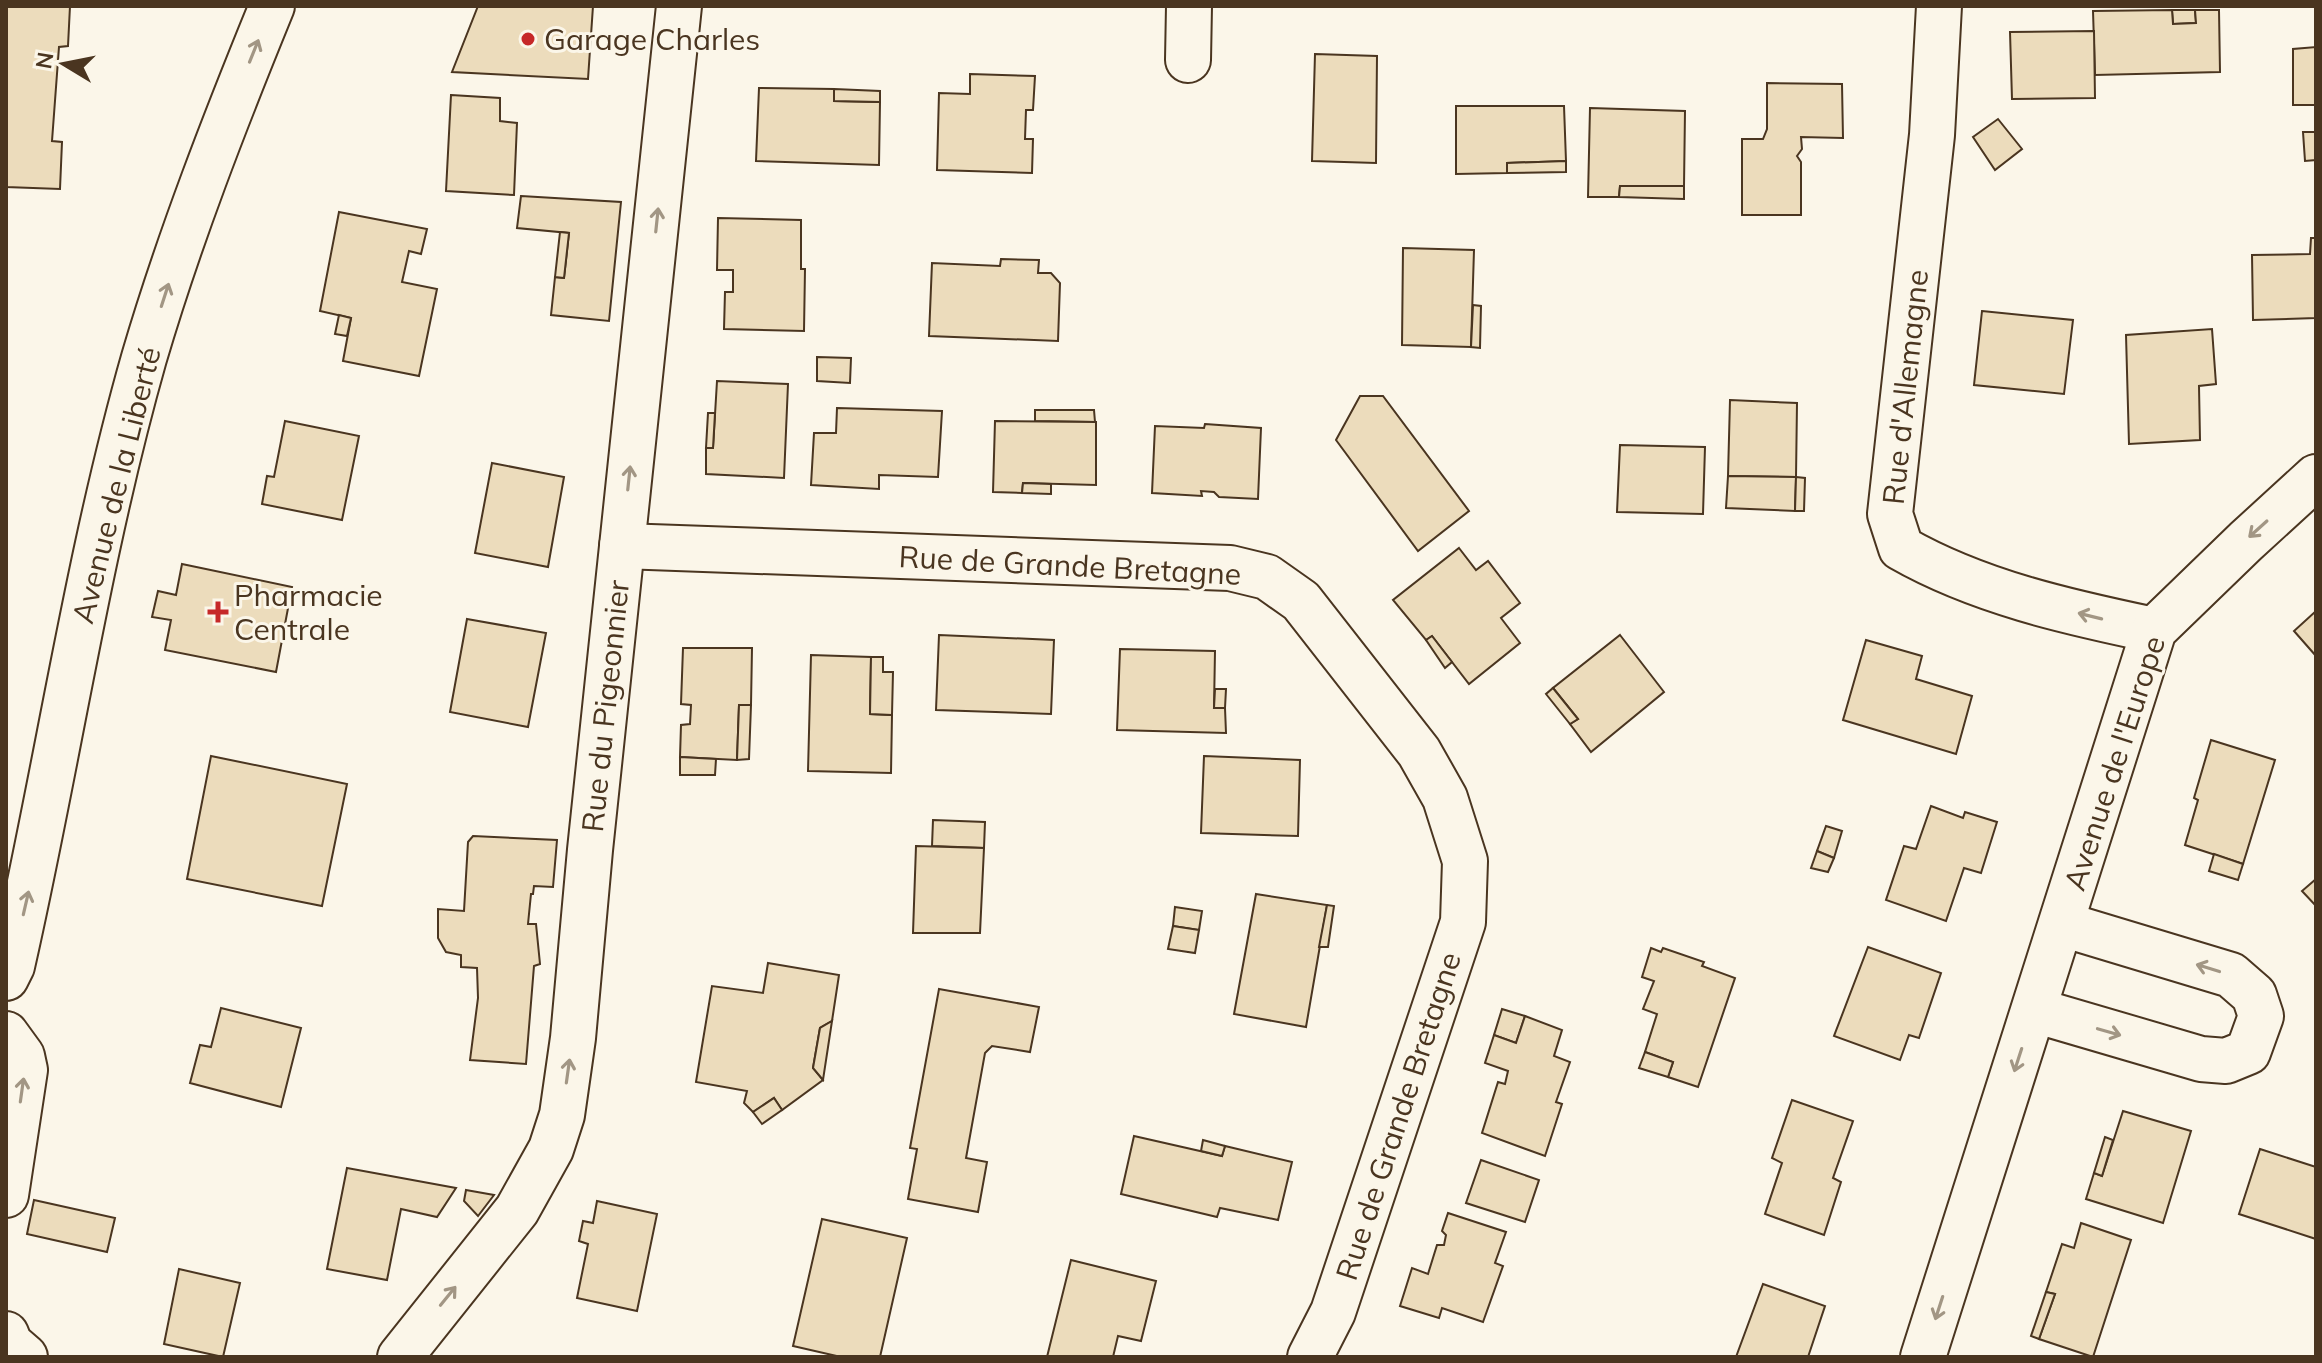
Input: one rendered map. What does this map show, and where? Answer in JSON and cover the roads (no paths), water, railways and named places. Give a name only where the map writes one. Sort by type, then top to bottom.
[{"type":"street","name":"Avenue de la Liberté","points":[[6,978],[12,966],[34,869],[94,561],[145,357],[198,198],[272,6]]},
{"type":"street","name":"Rue du Pigeonnier","points":[[400,1357],[517,1210],[551,1149],[562,1115],[573,1038],[679,6]]},
{"type":"street","points":[[1188,60],[1189,6]]},
{"type":"street","name":"Rue d'Allemagne","points":[[1939,6],[1932,135],[1890,514],[1901,548],[1937,569],[2027,600],[2154,630]]},
{"type":"street","name":"Avenue de l'Europe","points":[[1923,1357],[2154,630],[2316,477]]},
{"type":"street","name":"Rue de Grande Bretagne","points":[[622,546],[1230,568],[1267,577],[1301,601],[1419,752],[1445,798],[1465,861],[1463,922],[1333,1312],[1310,1357]]},
{"type":"street","name":"Avenue de l'Europe","points":[[2034,1010],[2201,1059],[2226,1061],[2248,1052],[2261,1016],[2254,995],[2231,975],[2062,924]]},
{"type":"street","points":[[6,1034],[22,1056],[25,1070],[6,1195]]},
{"type":"street","points":[[6,1334],[10,1344],[25,1357]]},
{"type":"place","name":"Garage Charles","points":[[528,39]]},
{"type":"place","name":"Pharmacie Centrale","points":[[218,612]]}]
